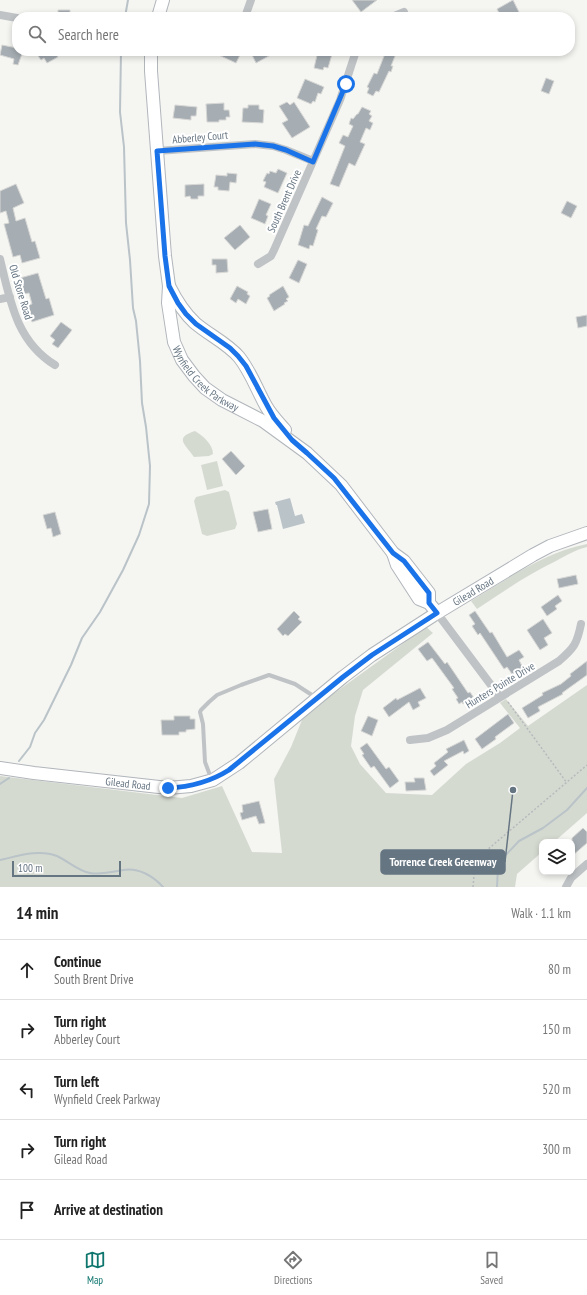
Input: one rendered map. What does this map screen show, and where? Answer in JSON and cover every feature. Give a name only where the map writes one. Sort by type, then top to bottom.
[{"type":"street","points":[[159,12],[163,0]]},
{"type":"street","points":[[247,12],[251,0]]},
{"type":"street","points":[[0,15],[12,17]]},
{"type":"street","name":"Wynfield Creek Parkway","points":[[151,56],[165,256],[169,286],[168,303],[174,342],[182,360],[205,388],[222,400],[263,421],[282,435],[292,440]]},
{"type":"street","name":"South Brent Drive","points":[[258,264],[270,256],[274,250],[340,100],[354,56]]},
{"type":"street","name":"Abberley Court","points":[[157,151],[255,144],[273,146],[286,150],[313,162]]},
{"type":"street","name":"Old Store Road","points":[[0,259],[16,318],[24,335],[44,358],[55,365]]},
{"type":"street","name":"Wynfield Creek Parkway","points":[[169,286],[186,314],[196,324],[230,348],[238,356],[246,366],[274,418],[292,440],[334,478],[393,553],[404,561],[429,593],[429,603],[503,698]]},
{"type":"street","points":[[0,299],[10,297]]},
{"type":"street","name":"Gilead Road","points":[[0,768],[168,788],[191,786],[212,780],[239,763],[317,698],[372,655],[437,613],[533,555],[550,546],[587,533]]},
{"type":"street","name":"Hunters Pointe Drive","points":[[410,740],[428,738],[440,734],[503,698],[559,661],[575,646],[581,624]]},
{"type":"street","points":[[566,887],[571,878],[587,864]]},
{"type":"lane","points":[[212,780],[205,762],[203,724],[200,712],[209,702],[218,695],[269,675],[295,684],[317,698]]},
{"type":"path","points":[[503,698],[567,783]]},
{"type":"path","points":[[473,887],[476,859],[587,765]]},
{"type":"shaded area","points":[[195,431],[209,444],[213,450],[213,454],[209,456],[194,457],[183,442],[183,439],[184,436]]},
{"type":"shaded area","points":[[217,461],[223,486],[207,490],[201,465]]},
{"type":"shaded area","points":[[225,490],[229,492],[237,524],[235,529],[207,536],[202,534],[194,501],[196,497]]},
{"type":"shaded area","points":[[290,498],[295,516],[302,514],[305,523],[283,529],[275,502]]},
{"type":"shaded area","points":[[587,544],[587,547],[571,553],[536,572],[477,609],[471,601],[513,575],[541,560],[556,553]]},
{"type":"shaded area","points":[[426,627],[433,633],[363,690],[355,716],[351,746],[360,764],[386,793],[432,795],[466,764],[500,743],[520,728],[500,703],[506,699],[528,726],[587,685],[587,813],[557,839],[539,839],[539,855],[517,874],[515,887],[0,887],[0,776],[182,798],[222,786],[252,852],[282,853],[274,779],[291,747],[304,715]]},
{"type":"building","points":[[352,0],[377,0],[361,12]]},
{"type":"building","points":[[513,0],[519,12],[498,12],[497,9]]},
{"type":"building","points":[[58,10],[70,10],[70,12],[58,12]]},
{"type":"building","points":[[2,45],[12,47],[12,56],[21,56],[18,65],[13,64],[14,59],[0,55]]},
{"type":"building","points":[[38,56],[58,57],[47,63],[44,58],[41,60]]},
{"type":"building","points":[[221,56],[240,56],[236,63]]},
{"type":"building","points":[[252,56],[269,56],[256,63]]},
{"type":"building","points":[[317,56],[332,56],[328,68],[324,67],[323,70],[314,68]]},
{"type":"building","points":[[384,56],[395,56],[391,66],[393,66],[391,72],[389,71],[379,92],[376,91],[373,96],[367,93],[369,88],[367,87],[374,73],[377,74]]},
{"type":"building","points":[[546,78],[554,81],[549,94],[541,91]]},
{"type":"building","points":[[305,79],[324,87],[321,94],[318,93],[315,102],[313,101],[311,104],[297,98]]},
{"type":"building","points":[[287,102],[290,105],[294,102],[310,127],[292,138],[282,123],[288,120],[279,106]]},
{"type":"building","points":[[224,103],[224,110],[229,110],[230,117],[226,117],[226,120],[219,120],[219,122],[207,122],[206,104]]},
{"type":"building","points":[[175,105],[197,107],[196,116],[191,116],[191,120],[173,118]]},
{"type":"building","points":[[248,105],[259,105],[259,109],[264,110],[263,123],[242,122],[243,108],[248,108]]},
{"type":"building","points":[[362,107],[371,111],[369,114],[372,116],[369,121],[373,123],[370,130],[366,128],[360,142],[365,144],[355,166],[349,163],[339,187],[330,184],[345,146],[339,143],[343,135],[348,137],[353,126],[349,124],[351,118],[353,119],[358,114]]},
{"type":"building","points":[[278,169],[287,173],[278,193],[264,187],[266,182],[263,181],[267,173],[269,174],[270,171],[276,173]]},
{"type":"building","points":[[227,173],[237,174],[236,183],[230,182],[229,191],[218,190],[218,187],[214,187],[216,175],[227,176]]},
{"type":"building","points":[[16,184],[24,203],[13,208],[16,221],[25,218],[32,242],[35,241],[40,258],[22,263],[20,255],[13,257],[4,224],[9,223],[6,211],[0,213],[0,191]]},
{"type":"building","points":[[204,184],[204,196],[198,196],[198,199],[191,199],[190,196],[185,197],[185,185]]},
{"type":"building","points":[[322,197],[333,203],[326,217],[322,216],[316,229],[318,230],[313,246],[310,245],[309,249],[298,245],[304,225],[308,226]]},
{"type":"building","points":[[259,199],[271,204],[266,215],[268,216],[265,224],[251,218]]},
{"type":"building","points":[[567,201],[577,206],[571,218],[561,213]]},
{"type":"building","points":[[240,225],[250,237],[235,250],[224,238]]},
{"type":"building","points":[[212,259],[227,259],[228,272],[216,273],[216,265],[212,265]]},
{"type":"building","points":[[298,260],[307,264],[299,283],[289,278]]},
{"type":"building","points":[[38,273],[46,299],[49,298],[54,315],[32,322],[27,305],[32,304],[29,293],[24,294],[20,278]]},
{"type":"building","points":[[237,286],[248,292],[247,294],[250,296],[246,304],[238,299],[236,303],[230,299]]},
{"type":"building","points":[[283,286],[289,297],[286,299],[288,301],[274,311],[267,298]]},
{"type":"building","points":[[587,315],[587,326],[578,328],[576,317]]},
{"type":"building","points":[[61,322],[72,330],[58,348],[52,344],[55,340],[50,336]]},
{"type":"building","points":[[231,451],[245,466],[236,475],[222,459]]},
{"type":"building","points":[[268,509],[272,529],[258,532],[253,512]]},
{"type":"building","points":[[55,512],[61,534],[53,537],[51,528],[47,529],[43,515]]},
{"type":"building","points":[[576,575],[578,584],[559,588],[557,579]]},
{"type":"building","points":[[558,595],[562,601],[555,606],[557,609],[547,616],[541,607]]},
{"type":"building","points":[[294,611],[300,617],[298,619],[302,622],[288,636],[285,634],[283,636],[277,629]]},
{"type":"building","points":[[475,611],[490,633],[492,632],[507,657],[519,650],[524,657],[519,660],[523,668],[512,674],[507,667],[504,669],[480,633],[478,635],[472,626],[475,624],[469,615]]},
{"type":"building","points":[[543,619],[552,633],[544,638],[548,645],[540,650],[527,630]]},
{"type":"building","points":[[428,642],[445,664],[447,662],[468,693],[470,692],[474,698],[463,704],[462,702],[459,704],[456,699],[458,698],[452,689],[454,688],[435,662],[432,658],[427,661],[418,649]]},
{"type":"building","points":[[587,661],[587,675],[562,693],[563,694],[538,707],[540,711],[528,718],[522,708],[543,695],[542,693],[561,684],[571,676],[570,674]]},
{"type":"building","points":[[420,688],[426,698],[418,702],[420,706],[413,710],[409,702],[389,717],[383,708],[396,698],[397,700]]},
{"type":"building","points":[[508,714],[514,723],[482,749],[475,739]]},
{"type":"building","points":[[174,716],[190,716],[190,719],[195,719],[195,729],[186,730],[186,732],[179,732],[179,735],[162,735],[161,720],[174,720]]},
{"type":"building","points":[[368,716],[378,720],[372,736],[361,731]]},
{"type":"building","points":[[464,740],[469,751],[464,754],[463,751],[444,761],[448,765],[434,776],[430,771],[436,766],[434,763],[448,752],[446,749]]},
{"type":"building","points":[[367,743],[386,769],[389,767],[399,781],[390,788],[374,766],[371,768],[362,755],[364,754],[360,748]]},
{"type":"building","points":[[414,778],[424,778],[426,790],[406,791],[405,782],[415,782]]},
{"type":"building","points":[[259,801],[265,823],[259,824],[256,816],[242,820],[240,813],[243,812],[242,805]]},
{"type":"building","points":[[583,828],[587,832],[587,843],[575,853],[575,839],[572,838]]},
{"type":"waterway","points":[[126,12],[128,0]]},
{"type":"waterway","points":[[19,761],[30,747],[35,733],[44,720],[71,665],[82,638],[100,612],[123,570],[139,535],[149,504],[150,466],[142,403],[140,361],[136,321],[133,308],[126,223],[124,147],[120,112],[121,56]]},
{"type":"waterway","points":[[0,784],[9,778]]},
{"type":"waterway","points":[[497,887],[498,867],[502,859],[519,841],[543,828],[567,810],[587,788]]},
{"type":"waterway","points":[[0,860],[36,853],[50,854],[61,858],[81,870],[94,874],[129,869],[140,871],[155,879],[163,887]]},
{"type":"place","name":"Torrence Creek Greenway","points":[[513,790]]},
{"type":"route","points":[[168,788],[202,784],[220,776],[239,763],[343,677],[372,655],[437,613],[429,603],[429,593],[404,561],[393,553],[341,485],[292,440],[274,418],[246,366],[238,356],[230,348],[196,324],[186,314],[169,286],[165,256],[157,151],[263,144],[286,150],[313,162],[346,84]]}]
